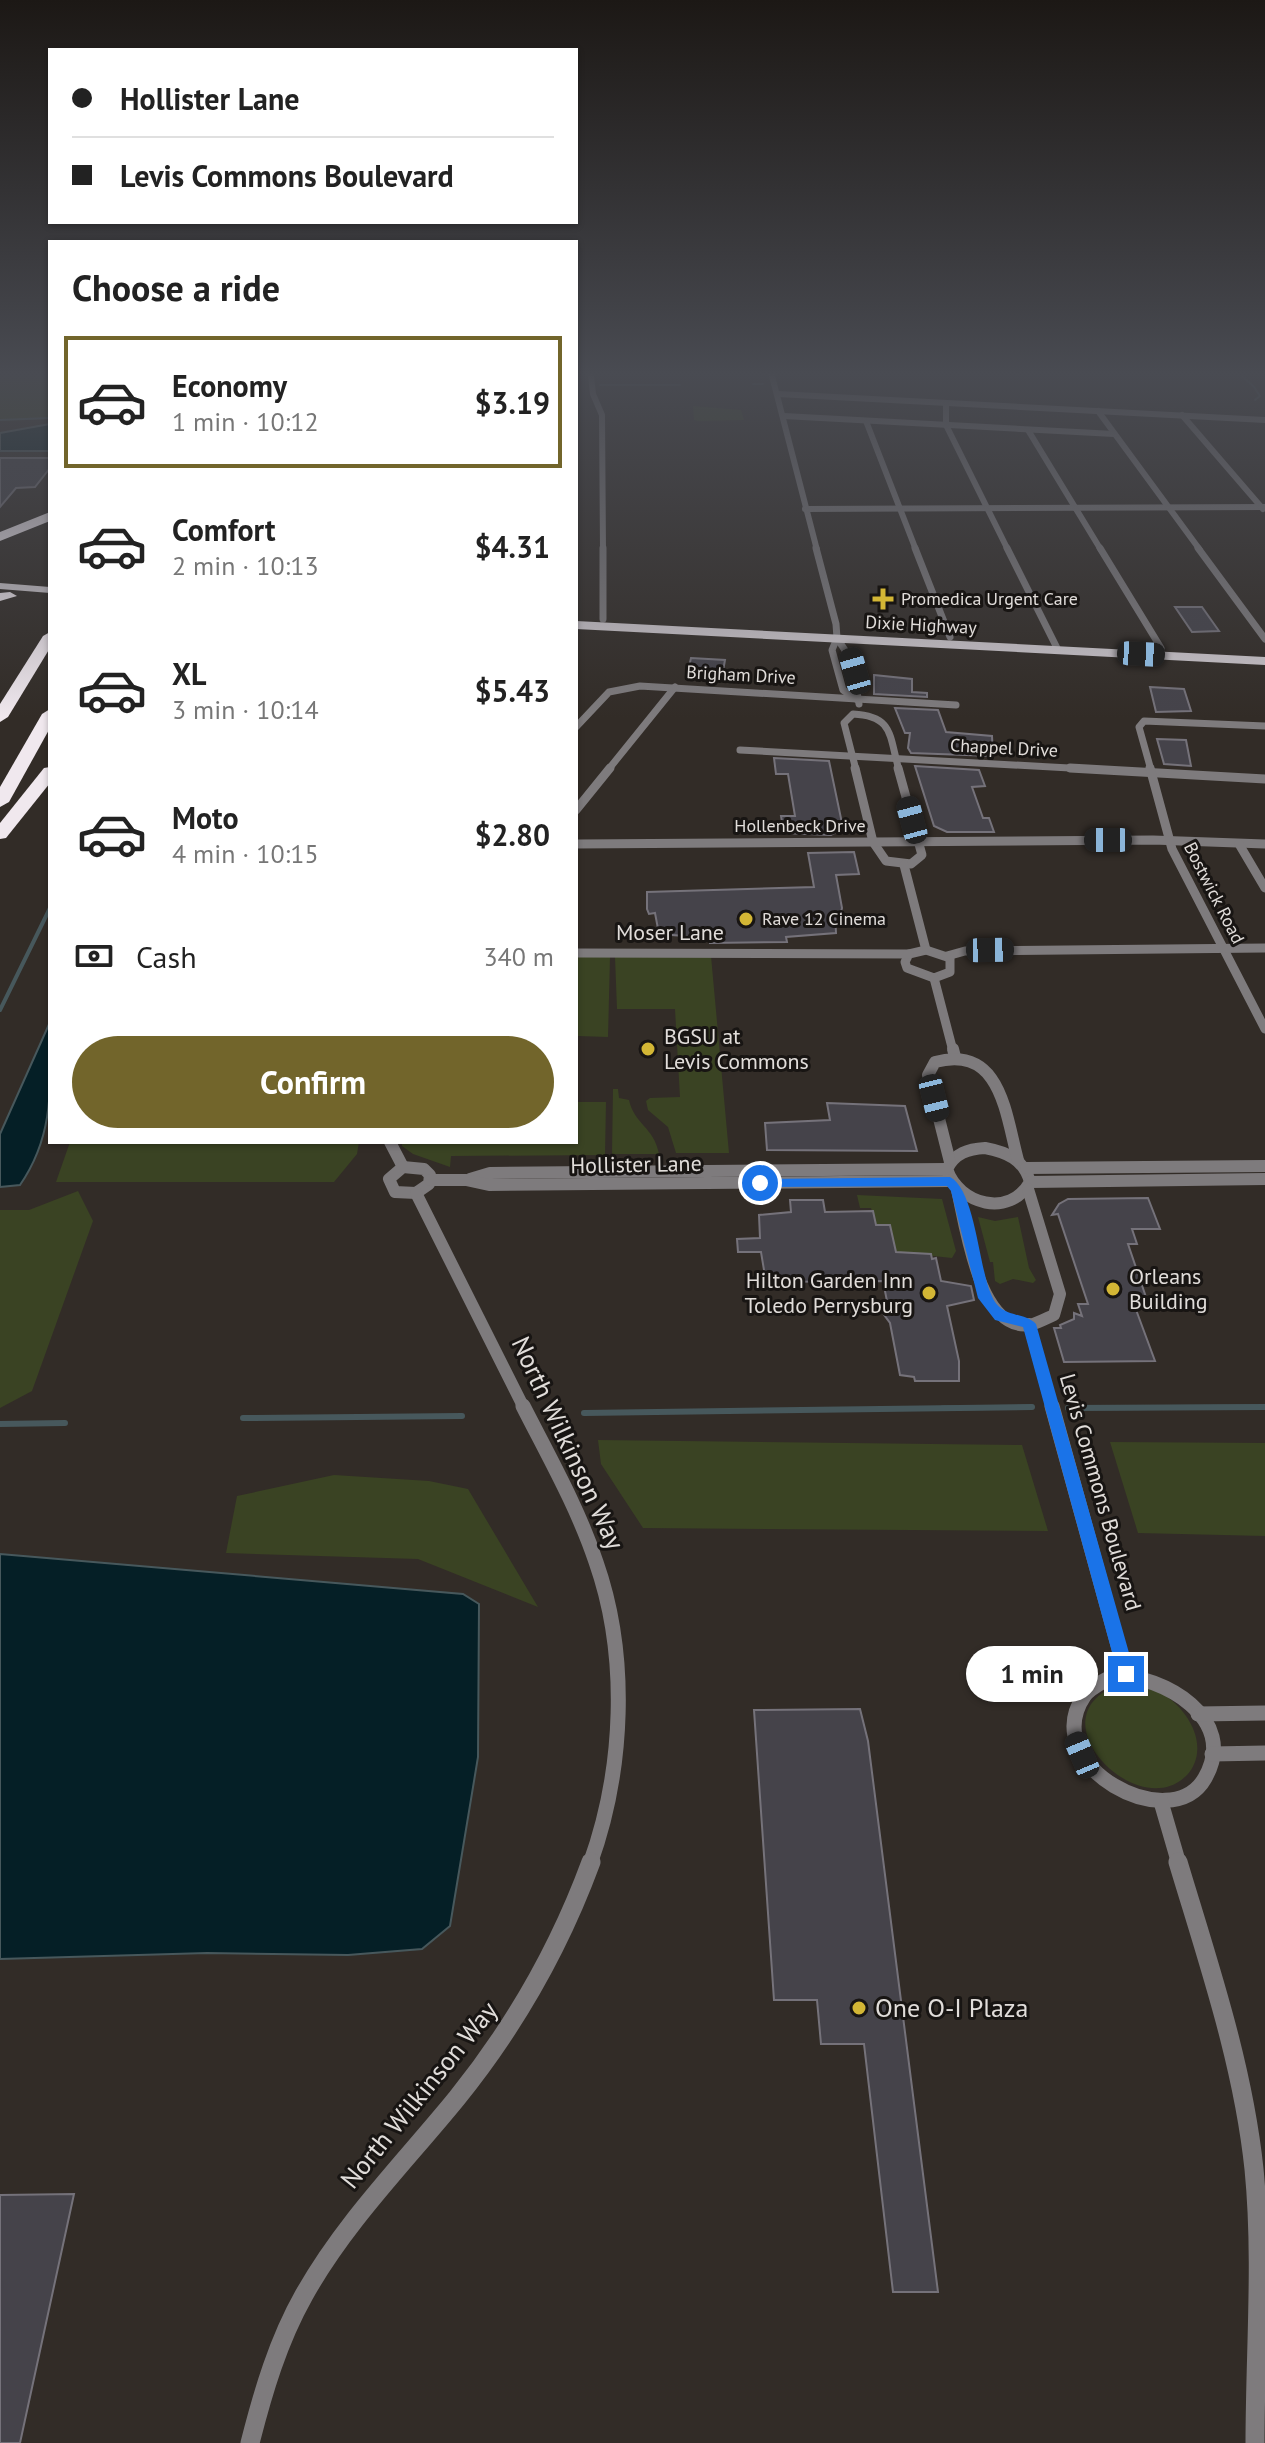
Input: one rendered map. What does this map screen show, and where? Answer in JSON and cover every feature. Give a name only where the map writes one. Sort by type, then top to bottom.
[{"type":"highway","points":[[3,536],[48,517]]},
{"type":"highway","points":[[0,717],[48,639]]},
{"type":"highway","points":[[0,802],[48,718]]},
{"type":"highway","points":[[0,834],[48,774]]},
{"type":"main road","points":[[2,594],[48,590]]},
{"type":"main road","points":[[31,593],[48,597]]},
{"type":"main road","name":"Dixie Highway","points":[[578,617],[1056,646],[1265,653]]},
{"type":"main road","name":"Dixie Highway","points":[[578,625],[950,637],[1265,661]]},
{"type":"street","points":[[602,490],[603,619]]},
{"type":"street","points":[[801,490],[836,624],[832,650],[843,690],[858,700]]},
{"type":"street","points":[[893,490],[950,637]]},
{"type":"street","points":[[978,490],[1056,646]]},
{"type":"street","points":[[1064,490],[1161,648]]},
{"type":"street","points":[[1155,490],[1265,639]]},
{"type":"street","points":[[1248,490],[1264,508]]},
{"type":"street","points":[[805,509],[1264,508]]},
{"type":"street","points":[[836,634],[850,651],[860,690],[858,700],[861,714]]},
{"type":"street","name":"Brigham Drive","points":[[578,725],[603,696],[623,688],[956,705]]},
{"type":"street","points":[[578,808],[673,689]]},
{"type":"street","points":[[861,714],[883,721],[895,758],[920,859],[904,865],[880,857],[873,842],[844,723],[849,716],[861,714]]},
{"type":"street","name":"Bostwick Road","points":[[1265,726],[1144,721],[1139,727],[1169,841],[1265,1029]]},
{"type":"street","name":"Chappel Drive","points":[[740,750],[1265,779]]},
{"type":"street","name":"Hollenbeck Drive","points":[[578,844],[1169,841],[1265,844]]},
{"type":"street","points":[[1239,844],[1265,888]]},
{"type":"street","points":[[904,865],[926,950]]},
{"type":"street","points":[[947,956],[953,966],[950,972],[934,978],[907,968],[905,962],[909,954],[926,950],[947,956],[965,951],[1265,948]]},
{"type":"street","name":"Moser Lane","points":[[578,953],[909,954]]},
{"type":"street","points":[[934,978],[955,1057]]},
{"type":"street","points":[[955,1057],[975,1061],[991,1073],[1022,1164],[1060,1294],[1054,1315],[1029,1324],[1000,1317],[985,1298],[951,1176],[928,1074],[935,1062],[955,1057]]},
{"type":"street","points":[[391,1144],[403,1167],[424,1169],[430,1180],[416,1193]]},
{"type":"street","points":[[951,1176],[960,1153],[975,1149],[993,1149],[1022,1164],[1265,1166]]},
{"type":"street","name":"North Wilkinson Way","points":[[250,2443],[272,2361],[314,2272],[348,2223],[495,2050],[553,1954],[597,1843],[615,1752],[616,1653],[597,1564],[574,1508],[416,1193],[400,1193],[389,1186],[391,1175],[403,1167]]},
{"type":"street","points":[[951,1176],[975,1200],[996,1203],[1016,1199],[1029,1185],[1265,1179]]},
{"type":"street","name":"Hollister Lane","points":[[430,1180],[466,1180],[489,1185],[951,1176]]},
{"type":"street","name":"Levis Commons Boulevard","points":[[1029,1324],[1126,1674]]},
{"type":"street","points":[[1126,1674],[1159,1681],[1174,1689],[1198,1714],[1207,1728],[1212,1754],[1204,1781],[1195,1789],[1161,1802],[1126,1794],[1103,1780],[1086,1762],[1075,1739],[1073,1720],[1077,1703],[1085,1690],[1104,1679],[1126,1674]]},
{"type":"street","points":[[1198,1714],[1265,1713]]},
{"type":"street","points":[[1212,1754],[1265,1753]]},
{"type":"street","points":[[1161,1802],[1230,2047],[1249,2133],[1256,2215],[1255,2443]]},
{"type":"green space","points":[[711,956],[729,1153],[676,1153],[668,1127],[648,1110],[646,1101],[650,1098],[680,1097],[675,1009],[617,1009],[615,957]]},
{"type":"green space","points":[[578,957],[610,957],[608,1037],[578,1036]]},
{"type":"green space","points":[[613,1089],[618,1089],[619,1098],[629,1100],[635,1115],[653,1138],[659,1154],[612,1154]]},
{"type":"green space","points":[[578,1102],[606,1102],[605,1155],[451,1156],[450,1167],[413,1154],[402,1146],[578,1144]]},
{"type":"green space","points":[[69,1144],[359,1144],[357,1154],[334,1182],[56,1182]]},
{"type":"green space","points":[[78,1191],[93,1221],[32,1391],[0,1408],[0,1210],[29,1210]]},
{"type":"green space","points":[[857,1195],[942,1199],[956,1251],[952,1258],[896,1252],[890,1225],[876,1225],[871,1208],[860,1208]]},
{"type":"green space","points":[[978,1217],[995,1221],[1018,1217],[1029,1268],[1036,1280],[1033,1283],[1013,1279],[1000,1284],[995,1281],[993,1262],[990,1262]]},
{"type":"green space","points":[[598,1440],[1022,1445],[1048,1531],[643,1528],[601,1464]]},
{"type":"green space","points":[[1110,1442],[1265,1443],[1265,1536],[1138,1533]]},
{"type":"green space","points":[[334,1475],[429,1481],[468,1489],[538,1607],[418,1559],[226,1553],[237,1496]]},
{"type":"green space","points":[[1122,1684],[1157,1691],[1178,1706],[1186,1717],[1197,1740],[1197,1753],[1194,1765],[1186,1776],[1165,1787],[1142,1786],[1119,1776],[1100,1759],[1088,1739],[1086,1718],[1096,1698]]},
{"type":"water","points":[[48,1026],[45,1126],[32,1166],[20,1185],[0,1187],[0,1134]]},
{"type":"water","points":[[0,1554],[463,1594],[479,1604],[478,1757],[450,1926],[422,1949],[348,1955],[207,1953],[0,1959]]},
{"type":"building","points":[[0,490],[14,490],[0,507]]},
{"type":"building","points":[[1175,607],[1202,607],[1219,631],[1192,632]]},
{"type":"building","points":[[691,658],[725,660],[722,677],[687,675]]},
{"type":"building","points":[[874,675],[912,679],[912,692],[927,693],[927,697],[874,694]]},
{"type":"building","points":[[1150,687],[1184,689],[1191,711],[1156,712]]},
{"type":"building","points":[[895,708],[938,710],[946,732],[992,736],[993,756],[911,753],[908,748],[910,733],[905,733]]},
{"type":"building","points":[[1157,739],[1186,740],[1191,766],[1164,764]]},
{"type":"building","points":[[774,758],[829,761],[843,828],[831,835],[784,833],[781,816],[795,816],[788,774],[776,774]]},
{"type":"building","points":[[915,766],[979,770],[985,786],[972,787],[983,818],[989,818],[994,832],[947,832],[934,826]]},
{"type":"building","name":"Rave 12 Cinema","points":[[854,852],[859,874],[836,875],[842,908],[841,912],[835,912],[836,933],[786,937],[787,942],[710,943],[710,938],[659,934],[655,913],[649,914],[647,909],[647,892],[814,887],[808,853]]},
{"type":"building","points":[[827,1103],[905,1106],[917,1151],[767,1150],[765,1123],[830,1120]]},
{"type":"building","name":"Orleans Building","points":[[1148,1198],[1160,1229],[1132,1229],[1137,1244],[1128,1244],[1149,1306],[1135,1307],[1155,1361],[1064,1362],[1054,1328],[1061,1328],[1060,1325],[1074,1319],[1074,1313],[1082,1316],[1078,1304],[1088,1304],[1058,1214],[1052,1215],[1059,1204],[1068,1199]]},
{"type":"building","name":"Hilton Garden Inn Toledo Perrysburg","points":[[790,1200],[823,1200],[825,1212],[873,1211],[876,1225],[890,1225],[896,1252],[931,1254],[932,1259],[936,1258],[941,1281],[971,1286],[974,1300],[947,1306],[959,1361],[959,1381],[915,1381],[914,1377],[900,1375],[890,1323],[882,1312],[881,1306],[887,1301],[883,1281],[766,1282],[761,1252],[738,1252],[737,1239],[760,1238],[759,1215],[791,1212]]},
{"type":"building","name":"One O-I Plaza","points":[[860,1709],[868,1741],[938,2292],[893,2292],[864,2044],[821,2044],[817,2000],[774,2000],[754,1710]]},
{"type":"building","points":[[74,2194],[20,2443],[0,2443],[0,2195]]},
{"type":"waterway","points":[[0,1010],[48,912]]},
{"type":"waterway","points":[[584,1413],[1032,1407],[942,1408]]},
{"type":"waterway","points":[[1068,1408],[1265,1407]]},
{"type":"waterway","points":[[243,1418],[462,1416]]},
{"type":"waterway","points":[[0,1424],[65,1423]]},
{"type":"place","name":"Promedica Urgent Care","points":[[883,599]]},
{"type":"place","name":"Rave 12 Cinema","points":[[746,919]]},
{"type":"place","name":"BGSU at Levis Commons","points":[[648,1049]]},
{"type":"place","name":"Orleans Building","points":[[1113,1289]]},
{"type":"place","name":"Hilton Garden Inn Toledo Perrysburg","points":[[929,1293]]},
{"type":"place","name":"One O-I Plaza","points":[[859,2008]]},
{"type":"route","points":[[760,1183],[950,1181],[957,1190],[985,1298],[1000,1317],[1029,1324],[1126,1674]]}]
